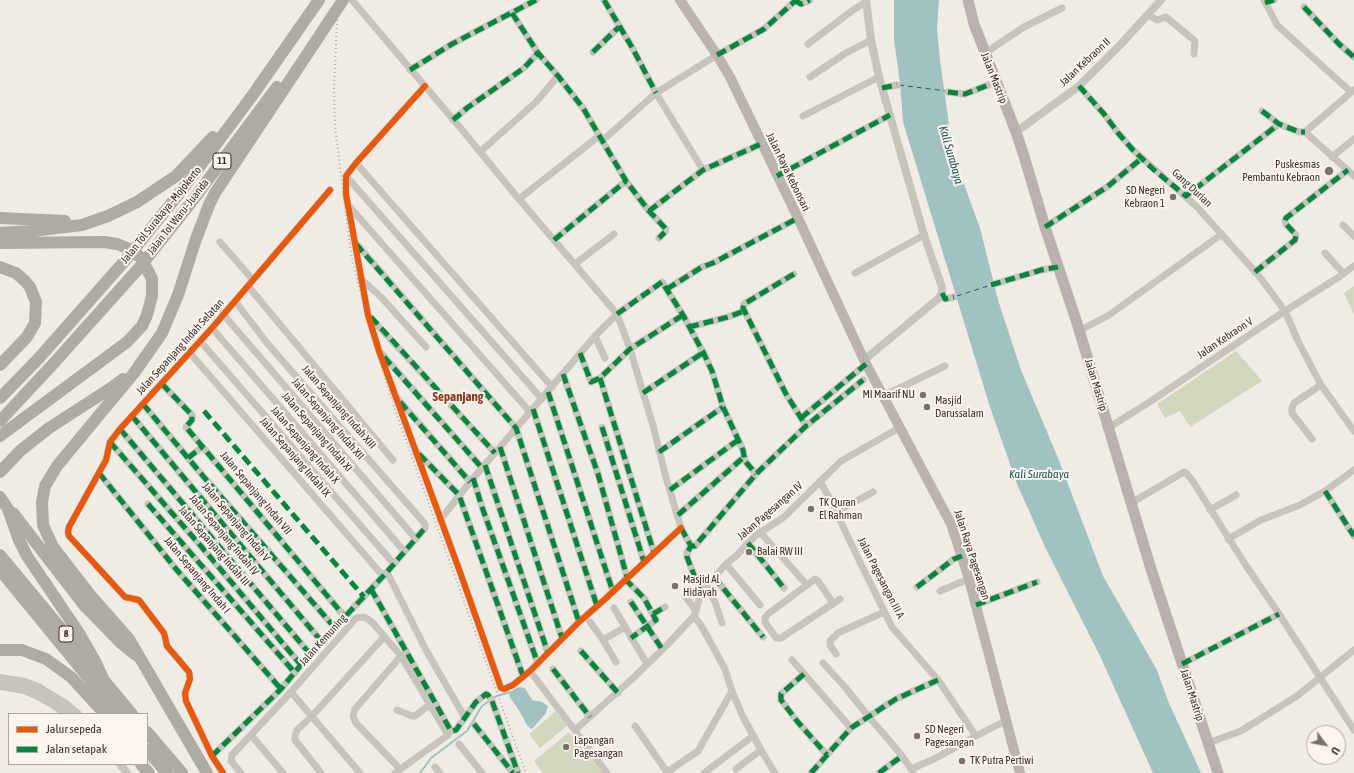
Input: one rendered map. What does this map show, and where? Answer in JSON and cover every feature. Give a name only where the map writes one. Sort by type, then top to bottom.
[{"type":"highway","name":"Jalan Tol Surabaya–Mojokerto","points":[[0,398],[44,352],[133,252],[182,190],[252,96],[319,0]]},
{"type":"highway","name":"Jalan Tol Waru–Juanda","points":[[0,421],[139,268],[304,55],[341,0]]},
{"type":"highway","points":[[207,773],[129,639],[91,596],[53,547],[43,525],[42,502],[45,486],[57,466],[126,384],[162,333],[170,316],[196,239],[215,193],[304,55]]},
{"type":"highway","points":[[0,234],[82,226],[108,216],[137,202],[176,176],[252,96]]},
{"type":"highway","points":[[0,218],[80,220],[108,216]]},
{"type":"highway","points":[[0,243],[104,242],[117,244],[127,248],[140,257],[152,279],[152,296],[147,316],[142,326],[127,342],[0,436]]},
{"type":"highway","points":[[0,267],[16,273],[25,281],[30,287],[36,302],[36,308],[35,323],[28,337],[0,365]]},
{"type":"highway","points":[[1,471],[20,451],[49,428],[111,388],[129,373],[150,351]]},
{"type":"highway","points":[[2,499],[84,605],[121,643],[141,659]]},
{"type":"highway","points":[[2,499],[8,509],[19,540],[27,556],[79,633],[96,663],[104,681]]},
{"type":"highway","name":"8","points":[[0,555],[131,713]]},
{"type":"highway","name":"8","points":[[0,570],[117,713]]},
{"type":"highway","points":[[0,650],[22,650],[46,659],[71,676],[104,713]]},
{"type":"highway","points":[[0,656],[15,656],[32,660],[47,666],[98,713]]},
{"type":"highway","points":[[148,733],[182,773]]},
{"type":"highway","points":[[148,751],[167,773]]},
{"type":"highway","points":[[142,765],[149,773]]},
{"type":"main road","name":"Jalan Raya Kebonsari","points":[[680,0],[730,77],[865,362]]},
{"type":"main road","name":"Jalan Mastrip","points":[[968,0],[974,24],[1016,132],[1079,331],[1151,569],[1218,773]]},
{"type":"main road","name":"Jalan Raya Pagesangan","points":[[865,362],[951,524],[969,579],[1020,773]]},
{"type":"street","points":[[352,0],[519,200],[617,314],[630,349],[670,490],[690,549]]},
{"type":"street","points":[[410,70],[452,44],[536,0]]},
{"type":"street","points":[[604,0],[633,49],[656,93],[703,170]]},
{"type":"street","points":[[519,200],[601,139],[656,93],[717,55],[764,29],[795,1],[801,4],[810,0]]},
{"type":"street","name":"Jalan Kebraon II","points":[[1016,132],[1079,86],[1121,44],[1161,0]]},
{"type":"street","points":[[1262,110],[1279,124],[1299,132],[1305,132],[1353,91],[1277,24],[1265,2],[1274,0]]},
{"type":"street","points":[[808,44],[866,1],[870,40],[879,77],[924,235],[940,277],[942,293],[945,299],[954,297]]},
{"type":"street","points":[[1304,7],[1339,44],[1354,57]]},
{"type":"street","points":[[985,53],[1024,27],[1062,8]]},
{"type":"street","points":[[512,13],[538,53],[583,108],[626,181],[666,230],[659,238]]},
{"type":"street","points":[[1148,15],[1157,20],[1166,17],[1195,41],[1194,54]]},
{"type":"street","points":[[593,52],[620,27]]},
{"type":"street","points":[[810,77],[846,53],[870,40]]},
{"type":"street","points":[[453,120],[467,108],[524,68],[538,53]]},
{"type":"street","points":[[480,152],[536,102],[558,76]]},
{"type":"street","points":[[803,116],[879,77]]},
{"type":"street","points":[[948,92],[965,94],[996,82]]},
{"type":"street","points":[[882,88],[897,85]]},
{"type":"street","points":[[425,86],[356,163],[346,176],[345,190],[368,315],[379,351],[460,572],[500,688],[504,689],[513,685],[538,664],[578,622],[627,580],[644,562],[682,528]]},
{"type":"street","name":"Gang Durian","points":[[1079,86],[1104,114],[1119,134],[1142,158],[1186,196],[1255,272],[1285,311],[1298,341],[1321,385],[1354,431]]},
{"type":"street","points":[[777,176],[890,115]]},
{"type":"street","points":[[1186,196],[1279,124]]},
{"type":"street","points":[[1305,132],[1354,176]]},
{"type":"street","points":[[1332,157],[1354,139]]},
{"type":"street","points":[[649,211],[703,170],[761,144]]},
{"type":"street","points":[[1045,227],[1107,187],[1142,158]]},
{"type":"street","points":[[356,163],[550,389],[613,592]]},
{"type":"street","points":[[1255,272],[1295,240],[1296,235],[1286,224],[1286,218],[1348,170]]},
{"type":"street","points":[[346,176],[542,399]]},
{"type":"street","points":[[554,240],[626,181]]},
{"type":"street","name":"Jalan Sepanjang Indah Selatan","points":[[212,756],[186,701],[185,694],[190,679],[189,672],[168,646],[164,633],[139,600],[125,597],[69,536],[69,527],[106,460],[110,442],[120,429],[212,328],[330,190]]},
{"type":"street","points":[[347,205],[532,411],[597,606]]},
{"type":"street","points":[[667,289],[702,267],[713,263],[798,218]]},
{"type":"street","points":[[1343,225],[1354,236]]},
{"type":"street","points":[[575,264],[614,234]]},
{"type":"street","points":[[1079,331],[1109,315],[1222,234]]},
{"type":"street","points":[[855,273],[924,235]]},
{"type":"street","points":[[354,241],[516,428],[578,622]]},
{"type":"street","points":[[220,242],[251,283],[393,460]]},
{"type":"street","points":[[1325,253],[1344,274]]},
{"type":"street","name":"Jalan Kebraon V","points":[[1108,428],[1354,266]]},
{"type":"street","points":[[991,285],[1042,270],[1058,267]]},
{"type":"street","points":[[794,274],[744,304],[743,308],[786,394],[806,426]]},
{"type":"street","points":[[361,279],[385,302],[426,347]]},
{"type":"street","points":[[440,520],[483,466],[532,411],[595,336],[617,314],[662,282],[704,352],[712,371],[723,407],[738,440],[745,461],[756,474]]},
{"type":"street","points":[[801,418],[939,298],[942,293]]},
{"type":"street","name":"Jalan Sepanjang Indah XIII","points":[[235,301],[267,343],[420,517],[426,528],[416,539]]},
{"type":"street","points":[[689,327],[728,317],[744,311]]},
{"type":"street","name":"Jalan Sepanjang Indah XII","points":[[223,314],[416,539]]},
{"type":"street","points":[[368,315],[495,453]]},
{"type":"street","points":[[580,353],[591,382],[600,378],[630,349],[683,315]]},
{"type":"street","name":"Jalan Sepanjang Indah XI","points":[[212,328],[404,551]]},
{"type":"street","points":[[595,336],[605,358]]},
{"type":"street","name":"Jalan Sepanjang Indah X","points":[[200,341],[394,564]]},
{"type":"street","points":[[379,351],[483,466],[548,653]]},
{"type":"street","points":[[643,393],[704,352]]},
{"type":"street","name":"Jalan Sepanjang Indah IX","points":[[190,353],[385,574],[465,718]]},
{"type":"street","points":[[883,396],[945,366]]},
{"type":"street","points":[[563,374],[598,474],[627,580],[644,598],[656,621],[631,638]]},
{"type":"street","points":[[600,378],[654,553]]},
{"type":"street","points":[[722,623],[715,602],[703,589],[687,557],[690,549],[695,546],[756,474],[806,426],[863,380]]},
{"type":"street","name":"Jalan Sepanjang Indah VII","points":[[162,384],[192,415],[192,420],[186,427],[345,617]]},
{"type":"street","points":[[1312,439],[1292,413],[1292,408],[1294,403],[1321,385]]},
{"type":"street","points":[[395,396],[472,480],[538,664]]},
{"type":"street","points":[[143,404],[203,476],[335,628]]},
{"type":"street","points":[[659,452],[723,407]]},
{"type":"street","name":"Jalan Sepanjang Indah V","points":[[132,416],[322,642]]},
{"type":"street","points":[[602,427],[644,562]]},
{"type":"street","name":"Jalan Pagesangan IV","points":[[575,730],[618,693],[662,649],[695,613],[703,589],[748,543],[760,532],[784,517],[840,462],[899,428]]},
{"type":"street","name":"Jalan Sepanjang Indah IV","points":[[120,429],[310,654]]},
{"type":"street","points":[[670,490],[738,440]]},
{"type":"street","name":"Jalan Sepanjang Indah III","points":[[110,442],[206,552],[301,665]]},
{"type":"street","points":[[188,458],[202,447]]},
{"type":"street","points":[[500,447],[562,638]]},
{"type":"street","points":[[414,448],[459,495],[523,676]]},
{"type":"street","points":[[678,515],[744,457]]},
{"type":"street","points":[[1228,539],[1261,520],[1300,505],[1325,491],[1354,470]]},
{"type":"street","points":[[1131,503],[1184,472],[1192,480],[1228,539],[1279,614],[1354,730]]},
{"type":"street","name":"Jalan Sepanjang Indah I","points":[[99,473],[176,569],[281,689]]},
{"type":"street","name":"Jalan Pagesangan III A","points":[[820,481],[892,627],[938,680],[976,736]]},
{"type":"street","points":[[1325,491],[1354,536]]},
{"type":"street","points":[[836,512],[873,492]]},
{"type":"street","points":[[1210,510],[1236,495]]},
{"type":"street","points":[[148,504],[295,673]]},
{"type":"street","points":[[760,532],[807,585]]},
{"type":"street","points":[[223,773],[212,756],[281,689],[310,654],[416,539]]},
{"type":"street","points":[[748,543],[784,588]]},
{"type":"street","points":[[917,587],[954,559],[962,556]]},
{"type":"street","points":[[726,564],[760,605]]},
{"type":"street","points":[[714,577],[763,637]]},
{"type":"street","points":[[833,603],[816,579],[765,618],[765,622],[776,638],[781,638],[840,599]]},
{"type":"street","points":[[940,591],[969,579]]},
{"type":"street","points":[[976,605],[1038,582]]},
{"type":"street","points":[[371,589],[450,733]]},
{"type":"street","points":[[684,596],[695,613],[725,669],[732,691],[753,736],[775,773]]},
{"type":"street","points":[[631,602],[662,649]]},
{"type":"street","points":[[653,614],[665,607]]},
{"type":"street","points":[[614,608],[647,664]]},
{"type":"street","points":[[836,654],[830,645],[830,641],[838,633],[884,612]]},
{"type":"street","points":[[1182,664],[1279,614]]},
{"type":"street","name":"Jalan Kemuning","points":[[241,773],[233,764],[231,757],[356,618],[364,617],[372,622],[401,656],[429,705],[450,733]]},
{"type":"street","points":[[590,622],[616,662]]},
{"type":"street","points":[[603,640],[625,627]]},
{"type":"street","points":[[321,773],[295,740],[297,730],[312,716],[384,637]]},
{"type":"street","points":[[1208,743],[1242,731],[1297,696],[1354,650]]},
{"type":"street","points":[[581,651],[618,693]]},
{"type":"street","points":[[401,656],[355,709],[353,716],[356,723],[397,771],[456,730],[476,702],[488,694],[518,773]]},
{"type":"street","points":[[792,660],[851,728]]},
{"type":"street","points":[[823,663],[845,687],[902,756],[912,771],[1007,720]]},
{"type":"street","points":[[553,669],[590,717]]},
{"type":"street","points":[[530,671],[607,773]]},
{"type":"street","points":[[804,674],[781,694],[781,700],[827,755]]},
{"type":"street","points":[[0,678],[25,682],[38,687],[66,704],[77,713]]},
{"type":"street","points":[[811,773],[851,728],[896,699],[938,680]]},
{"type":"street","points":[[0,686],[24,690],[36,695],[65,713]]},
{"type":"street","points":[[635,726],[666,773],[698,751],[732,691]]},
{"type":"street","points":[[291,692],[360,773]]},
{"type":"street","points":[[398,710],[415,716],[429,705]]},
{"type":"street","points":[[474,724],[513,773]]},
{"type":"street","points":[[251,735],[282,773]]},
{"type":"street","points":[[704,773],[753,736]]},
{"type":"street","points":[[459,744],[482,773]]},
{"type":"street","points":[[736,769],[761,750]]},
{"type":"street","points":[[879,773],[902,756]]},
{"type":"street","points":[[121,765],[127,773]]},
{"type":"street","points":[[435,767],[440,773]]},
{"type":"green space","points":[[1354,286],[1354,315],[1344,293]]},
{"type":"green space","points":[[1236,351],[1262,381],[1190,427],[1180,411],[1165,418],[1157,404]]},
{"type":"green space","points":[[556,711],[567,726],[540,748],[529,734]]},
{"type":"green space","name":"Lapangan Pagesangan","points":[[569,732],[603,773],[543,773],[534,761]]},
{"type":"water","name":"Kali Surabaya","points":[[894,0],[939,0],[937,29],[940,60],[950,132],[957,165],[980,228],[998,300],[1021,370],[1058,458],[1103,576],[1157,670],[1168,701],[1201,773],[1153,773],[1100,656],[1046,549],[1017,484],[990,407],[903,122],[900,83],[894,39]]},
{"type":"water","points":[[518,687],[525,688],[532,700],[542,702],[548,706],[546,713],[531,729],[509,696],[510,692]]},
{"type":"waterway","points":[[493,698],[510,692]]},
{"type":"waterway","points":[[420,773],[431,758],[467,731],[482,706],[489,701]]},
{"type":"ferry route","points":[[899,85],[946,91]]},
{"type":"ferry route","points":[[957,296],[988,286]]},
{"type":"railway","points":[[338,0],[334,87],[335,126],[353,264],[369,324],[395,410],[526,773]]},
{"type":"marked path","points":[[410,70],[452,44],[536,0]]},
{"type":"marked path","points":[[604,0],[633,49],[656,93]]},
{"type":"marked path","points":[[794,0],[801,4],[810,0]]},
{"type":"marked path","points":[[1265,3],[1274,0]]},
{"type":"marked path","points":[[717,55],[764,29],[795,1]]},
{"type":"marked path","points":[[1304,7],[1339,44],[1354,57]]},
{"type":"marked path","points":[[512,13],[538,53],[583,108],[626,181],[649,211],[666,229],[666,231],[659,238]]},
{"type":"marked path","points":[[593,52],[619,27]]},
{"type":"marked path","points":[[453,120],[467,108],[524,68],[538,53]]},
{"type":"marked path","points":[[948,92],[965,94],[996,82]]},
{"type":"marked path","points":[[882,88],[897,85]]},
{"type":"marked path","points":[[1079,86],[1133,150],[1154,170],[1186,196],[1279,124]]},
{"type":"marked path","points":[[1262,111],[1279,124],[1299,132],[1305,132]]},
{"type":"marked path","points":[[777,176],[890,115]]},
{"type":"marked path","points":[[649,211],[703,170],[761,144]]},
{"type":"marked path","points":[[1045,227],[1107,187],[1142,158]]},
{"type":"marked path","points":[[1255,272],[1295,240],[1296,235],[1286,224],[1286,218],[1348,170]]},
{"type":"marked path","points":[[554,240],[626,181]]},
{"type":"marked path","points":[[667,289],[702,267],[713,263],[798,218]]},
{"type":"marked path","points":[[356,244],[516,428],[579,622]]},
{"type":"marked path","points":[[991,285],[1041,270],[1058,267]]},
{"type":"marked path","points":[[794,274],[744,304],[743,308],[786,394],[806,426]]},
{"type":"marked path","points":[[617,314],[662,282],[683,315],[704,354],[712,371],[723,407],[743,450],[745,461],[756,474]]},
{"type":"marked path","points":[[942,293],[945,299],[954,297]]},
{"type":"marked path","points":[[689,327],[728,317],[744,311]]},
{"type":"marked path","points":[[580,353],[591,382],[600,378],[630,349],[683,315]]},
{"type":"marked path","points":[[371,317],[495,453]]},
{"type":"marked path","points":[[643,393],[704,352]]},
{"type":"marked path","points":[[384,357],[482,468]]},
{"type":"marked path","points":[[801,418],[866,364]]},
{"type":"marked path","points":[[563,374],[598,474],[627,577]]},
{"type":"marked path","points":[[600,378],[654,553]]},
{"type":"marked path","points":[[701,593],[687,557],[687,553],[691,546],[695,546],[756,474],[806,426],[863,380]]},
{"type":"marked path","points":[[162,384],[192,415],[192,420],[186,427],[345,617]]},
{"type":"marked path","points":[[548,392],[613,592]]},
{"type":"marked path","points":[[400,402],[470,482]]},
{"type":"marked path","points":[[143,404],[203,476],[335,628]]},
{"type":"marked path","points":[[659,452],[723,407]]},
{"type":"marked path","points":[[533,409],[597,606]]},
{"type":"marked path","points":[[204,411],[364,597]]},
{"type":"marked path","points":[[132,416],[322,642]]},
{"type":"marked path","points":[[602,427],[644,562]]},
{"type":"marked path","points":[[120,429],[310,654]]},
{"type":"marked path","points":[[670,490],[738,440]]},
{"type":"marked path","points":[[110,442],[206,552],[301,665]]},
{"type":"marked path","points":[[188,458],[202,447]]},
{"type":"marked path","points":[[500,447],[562,638]]},
{"type":"marked path","points":[[419,454],[459,495],[523,676],[521,678]]},
{"type":"marked path","points":[[678,515],[744,457]]},
{"type":"marked path","points":[[485,465],[548,653]]},
{"type":"marked path","points":[[99,473],[176,569],[281,689]]},
{"type":"marked path","points":[[473,478],[538,664]]},
{"type":"marked path","points":[[1325,491],[1354,536]]},
{"type":"marked path","points":[[148,504],[295,673]]},
{"type":"marked path","points":[[212,756],[281,689],[310,654],[387,572],[425,528]]},
{"type":"marked path","points":[[681,528],[691,546]]},
{"type":"marked path","points":[[748,543],[784,588]]},
{"type":"marked path","points":[[917,587],[954,559],[962,556]]},
{"type":"marked path","points":[[714,577],[763,637]]},
{"type":"marked path","points":[[625,579],[644,598],[656,620],[631,638]]},
{"type":"marked path","points":[[976,605],[1037,582]]},
{"type":"marked path","points":[[371,589],[451,731],[456,730],[476,702],[486,694],[488,695],[492,701],[518,773]]},
{"type":"marked path","points":[[631,602],[662,649]]},
{"type":"marked path","points":[[653,614],[665,607]]},
{"type":"marked path","points":[[1182,664],[1279,614]]},
{"type":"marked path","points":[[581,651],[618,693]]},
{"type":"marked path","points":[[553,669],[590,717]]},
{"type":"marked path","points":[[804,674],[781,694],[781,700],[827,755]]},
{"type":"marked path","points":[[811,773],[851,728],[896,699],[938,680]]},
{"type":"marked path","points":[[474,724],[513,773]]},
{"type":"marked path","points":[[879,773],[902,756]]},
{"type":"cycle path","points":[[425,86],[346,176],[346,194],[368,315],[379,351],[501,688],[504,689],[513,685],[530,671],[579,622],[681,528]]},
{"type":"cycle path","points":[[223,773],[212,756],[186,701],[185,693],[190,679],[189,672],[167,646],[164,633],[139,600],[125,597],[69,536],[68,532],[69,527],[106,460],[110,442],[120,429],[212,328],[330,190]]},
{"type":"place","name":"Puskesmas Pembantu Kebraon","points":[[1329,171]]},
{"type":"place","name":"SD Negeri Kebraon 1","points":[[1173,197]]},
{"type":"place","name":"MI Maarif NU","points":[[923,395]]},
{"type":"place","name":"Masjid Darussalam","points":[[927,407]]},
{"type":"place","name":"TK Quran El Rahman","points":[[811,509]]},
{"type":"place","name":"Balai RW III","points":[[749,552]]},
{"type":"place","name":"Masjid Al Hidayah","points":[[675,586]]},
{"type":"place","name":"SD Negeri Pagesangan","points":[[917,736]]},
{"type":"place","name":"Lapangan Pagesangan","points":[[566,747]]},
{"type":"place","name":"TK Putra Pertiwi","points":[[962,761]]},
{"type":"district","name":"Sepanjang","points":[[458,397]]}]
